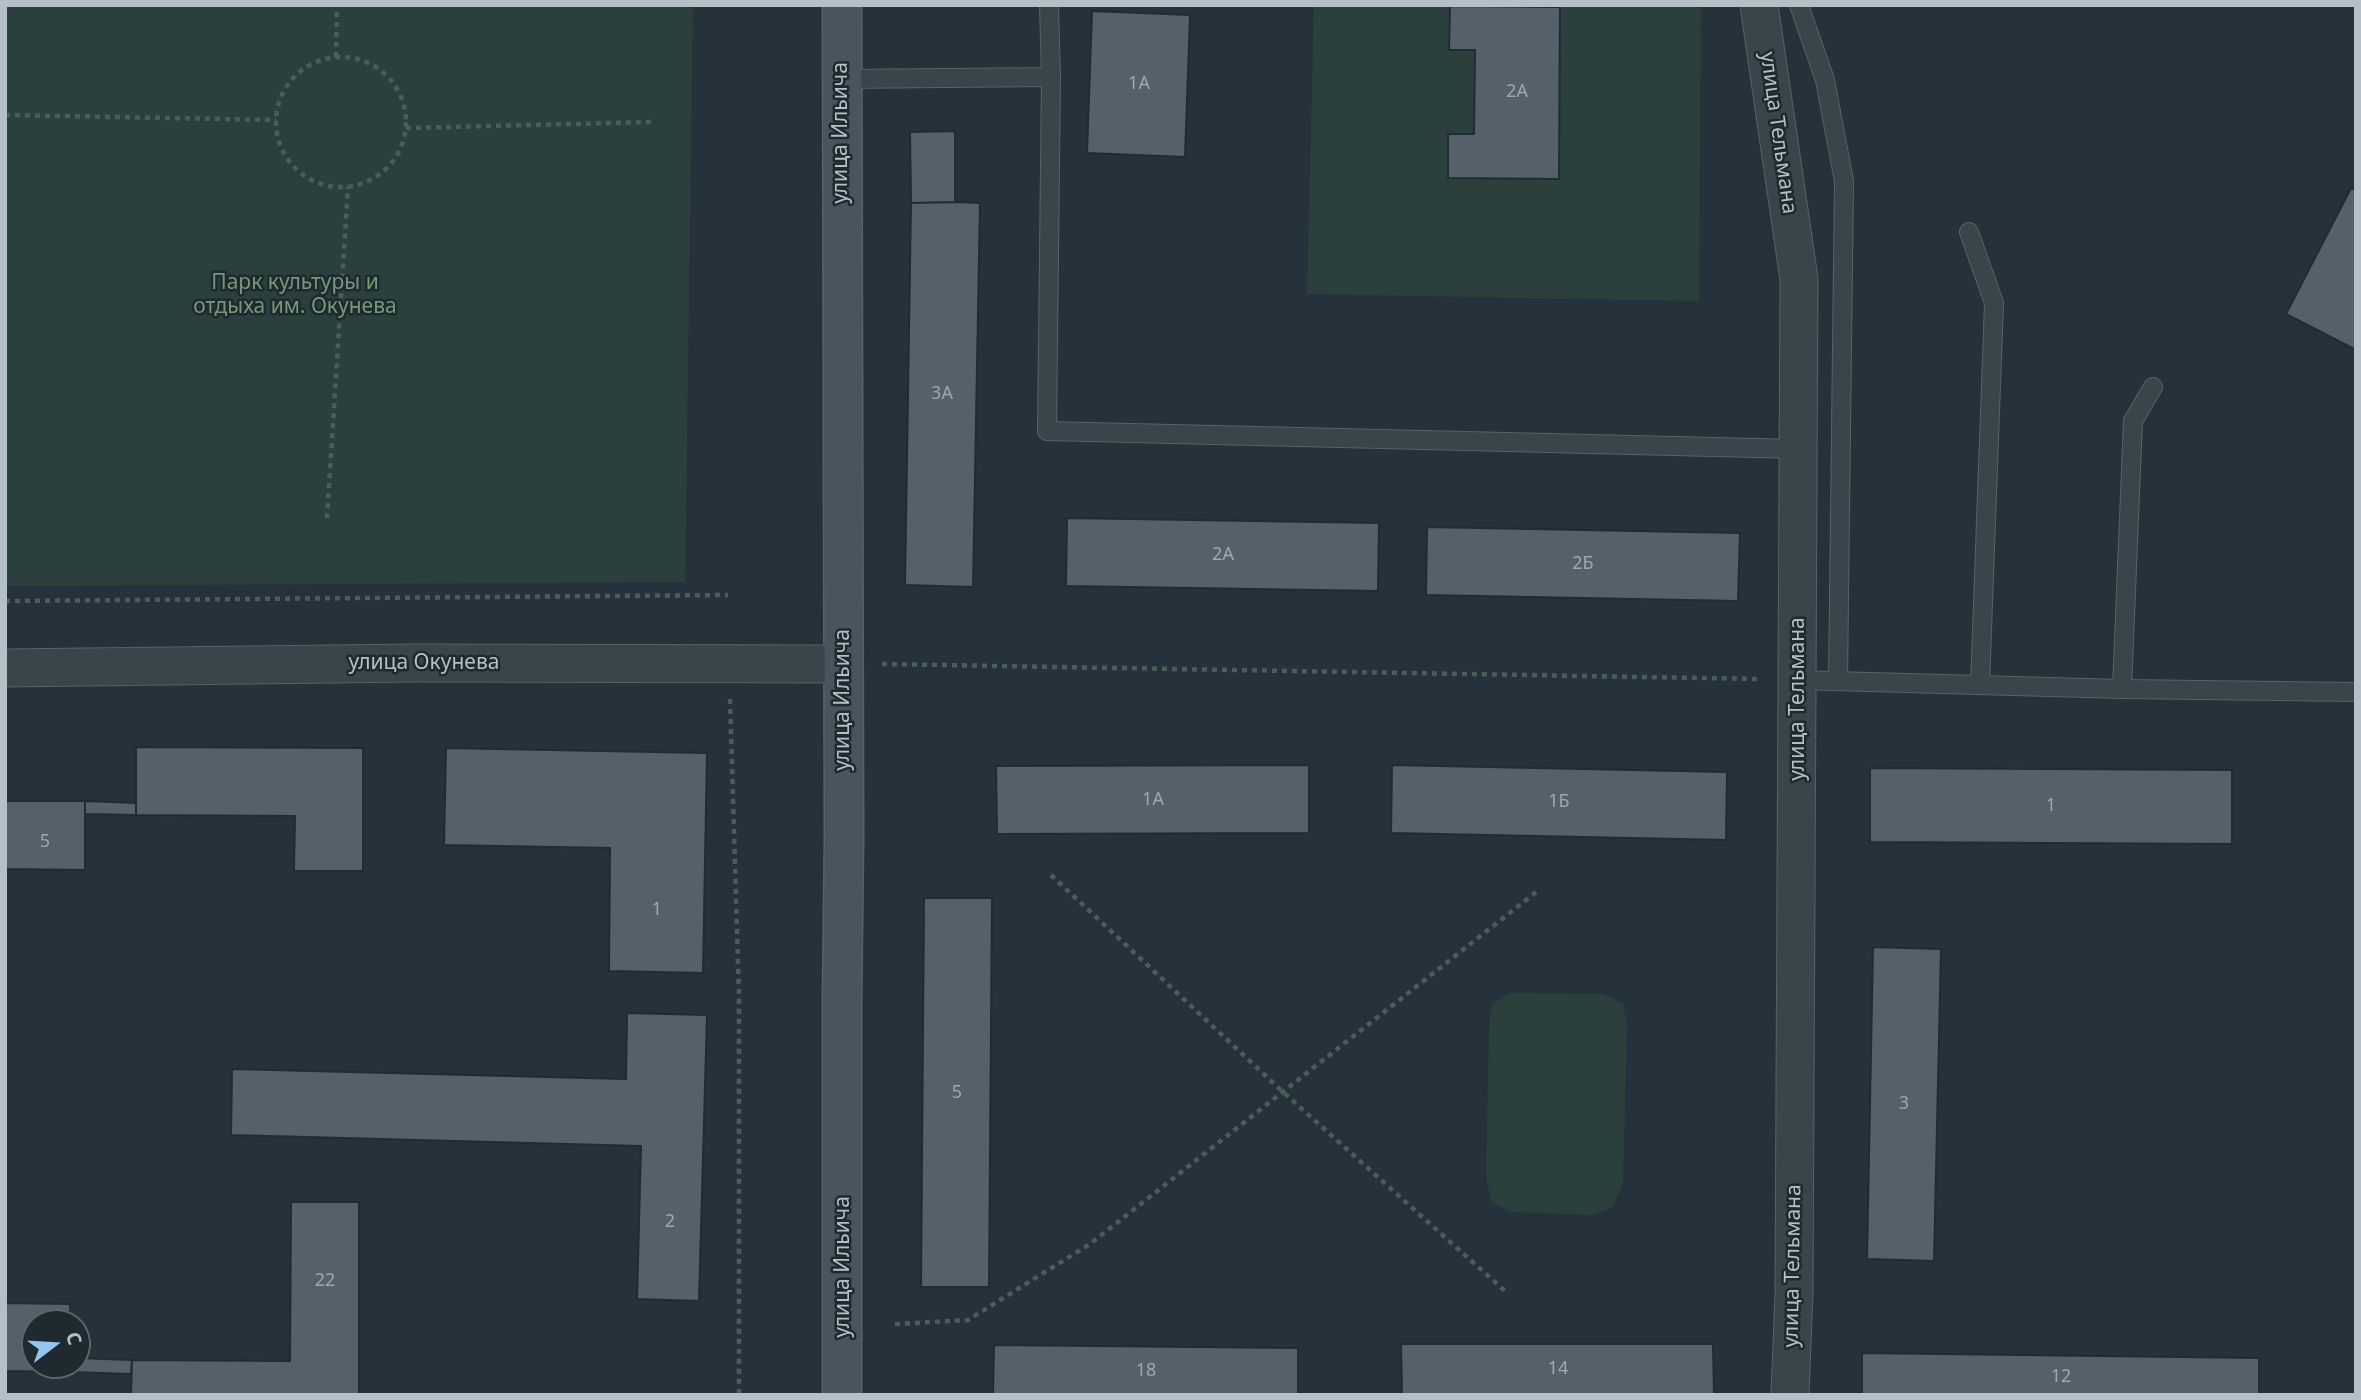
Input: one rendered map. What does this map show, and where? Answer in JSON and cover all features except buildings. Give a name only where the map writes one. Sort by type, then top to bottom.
[{"type":"street","name":"улица Ильича","points":[[842,5],[842,1395]]},
{"type":"street","name":"улица Тельмана","points":[[1759,5],[1799,279],[1794,1278],[1790,1395]]},
{"type":"street","name":"улица Окунева","points":[[5,668],[412,663],[843,664]]},
{"type":"lane","points":[[1049,5],[1051,77],[1047,431],[1799,449]]},
{"type":"lane","points":[[1799,5],[1825,80],[1844,181],[1838,681]]},
{"type":"lane","points":[[841,79],[1051,77]]},
{"type":"lane","points":[[1969,232],[1994,303],[1980,685]]},
{"type":"lane","points":[[2122,689],[2133,421],[2153,387]]},
{"type":"lane","points":[[1798,680],[2356,692]]},
{"type":"path","points":[[336,57],[337,5]]},
{"type":"path","points":[[336,57],[358,60],[378,69],[395,86],[404,106],[405,128],[400,150],[387,168],[370,181],[348,187],[326,186],[305,177],[289,162],[278,142],[276,120],[279,101],[288,85],[301,71],[318,61],[336,57]]},
{"type":"path","points":[[5,115],[276,120]]},
{"type":"path","points":[[405,128],[654,122]]},
{"type":"path","points":[[327,518],[348,187]]},
{"type":"path","points":[[5,601],[728,595]]},
{"type":"path","points":[[729,664],[739,996],[739,1395]]},
{"type":"path","points":[[843,664],[1798,680]]},
{"type":"path","points":[[1051,875],[1283,1092],[1505,1291]]},
{"type":"path","points":[[895,1324],[968,1320],[1090,1244],[1540,889]]},
{"type":"green space","name":"Парк культуры и отдыха им. Окунева","points":[[5,5],[693,5],[685,582],[5,586]]},
{"type":"green space","points":[[1314,5],[1701,5],[1699,301],[1307,294]]},
{"type":"green space","points":[[1510,993],[1604,994],[1623,1004],[1627,1026],[1623,1184],[1612,1208],[1593,1215],[1509,1212],[1491,1201],[1486,1177],[1489,1031],[1492,1004]]}]
